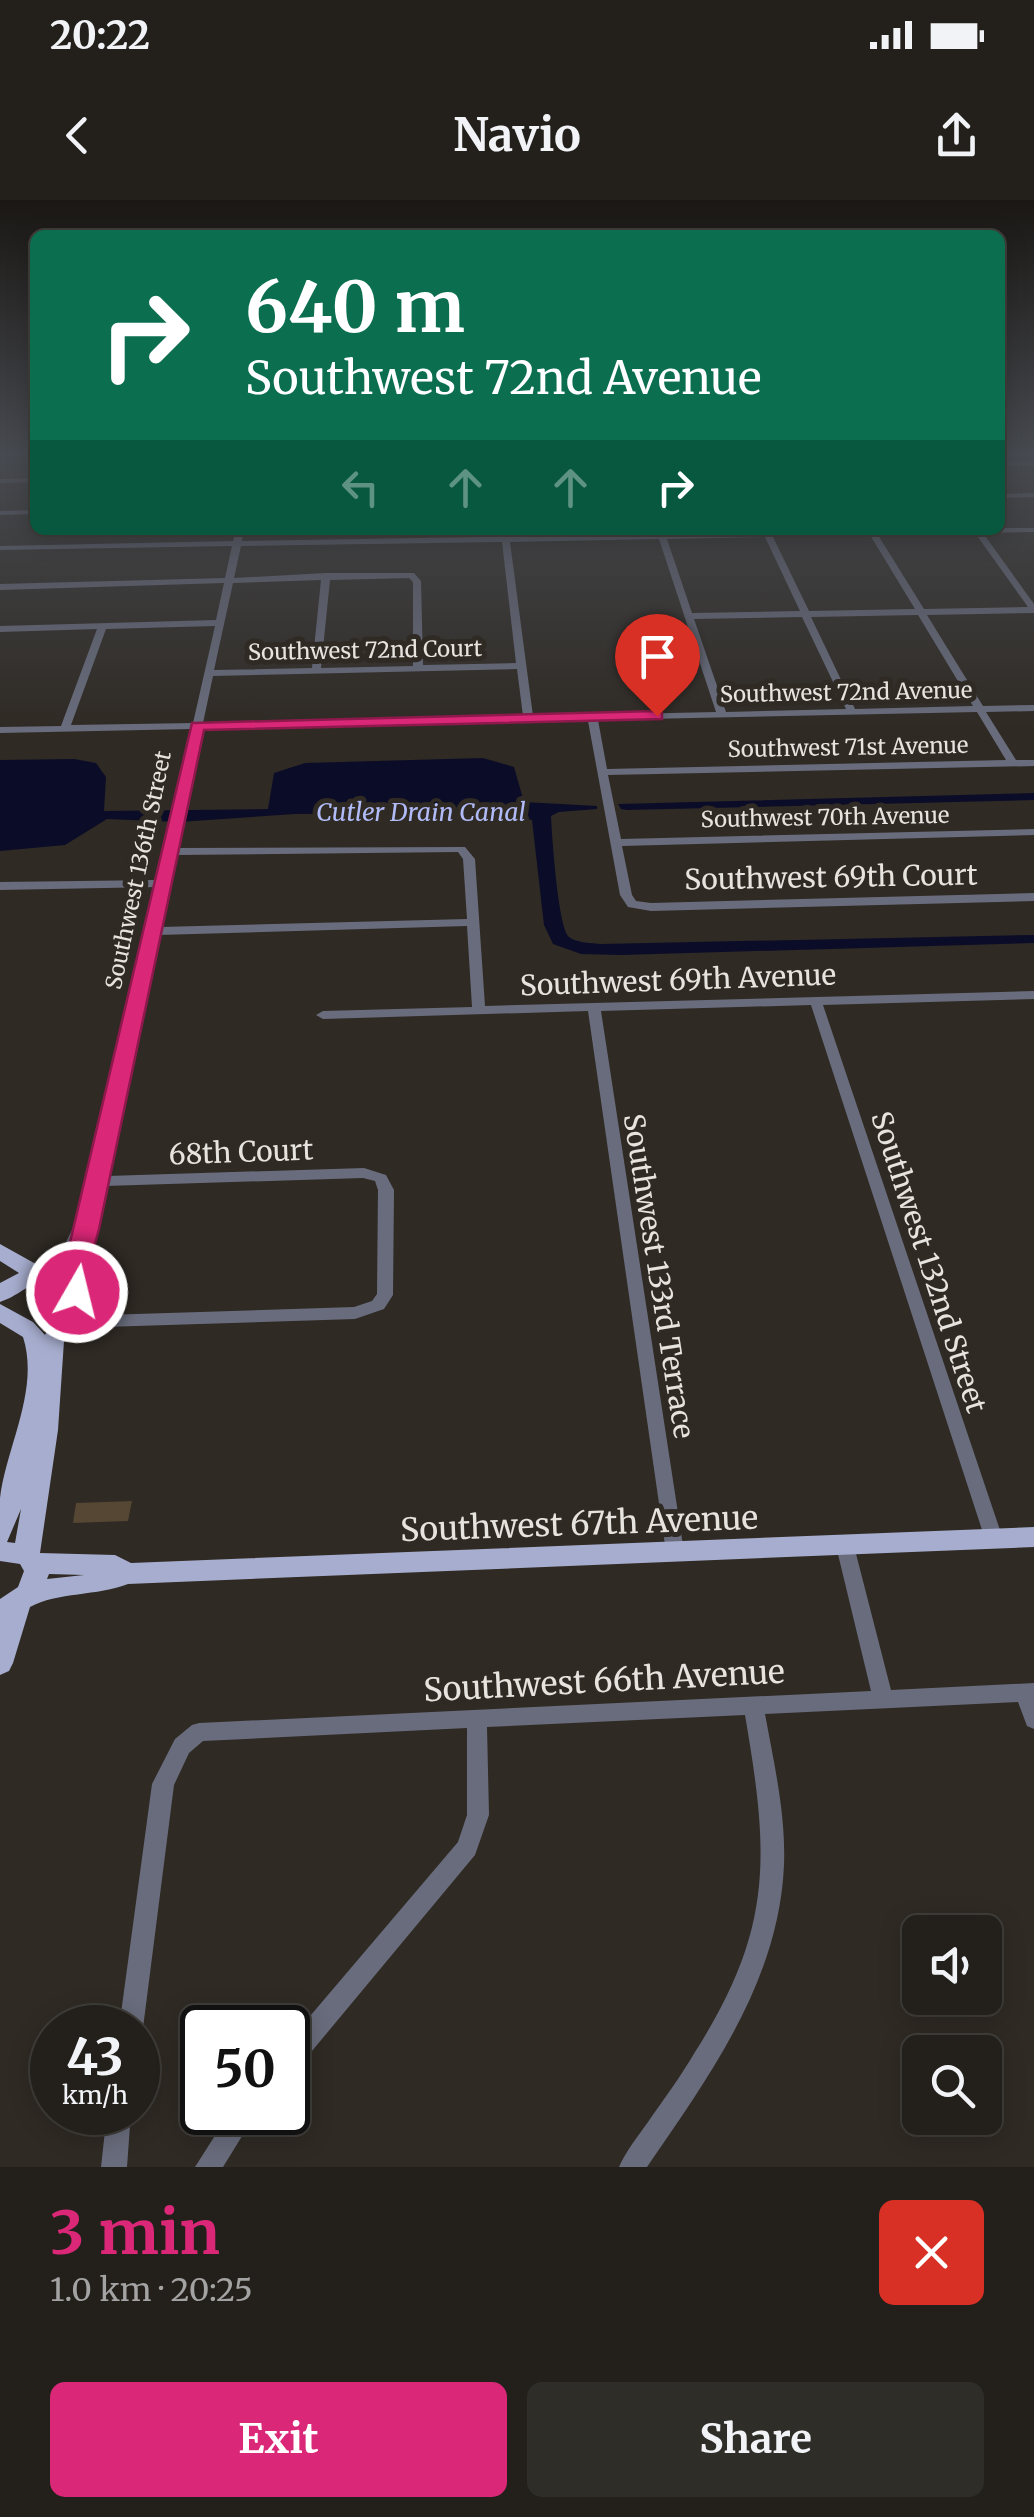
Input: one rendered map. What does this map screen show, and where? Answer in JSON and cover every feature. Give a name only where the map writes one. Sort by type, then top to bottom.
[{"type":"main road","points":[[0,1251],[41,1275],[72,1285],[79,1296],[78,1305],[62,1320],[52,1344],[45,1440],[20,1556],[37,1576],[16,1604],[0,1663]]},
{"type":"main road","points":[[0,1294],[20,1280],[41,1275]]},
{"type":"main road","points":[[0,1282],[0,1294]]},
{"type":"main road","points":[[10,1318],[62,1320]]},
{"type":"main road","points":[[0,1534],[21,1469],[36,1377],[37,1342],[10,1318]]},
{"type":"main road","name":"Southwest 67th Avenue","points":[[16,1604],[112,1582],[126,1574],[1034,1537]]},
{"type":"main road","name":"Southwest 67th Avenue","points":[[20,1556],[115,1565],[126,1574]]},
{"type":"street","points":[[0,548],[131,546]]},
{"type":"street","name":"Southwest 136th Street","points":[[41,1275],[65,1259],[86,1220],[98,1181],[237,546]]},
{"type":"street","points":[[507,546],[528,719]]},
{"type":"street","points":[[665,546],[722,715]]},
{"type":"street","points":[[773,546],[852,712]]},
{"type":"street","points":[[881,546],[1013,764]]},
{"type":"street","points":[[987,546],[1034,610]]},
{"type":"street","points":[[316,671],[326,576]]},
{"type":"street","points":[[0,587],[414,576],[418,668]]},
{"type":"street","points":[[689,616],[1034,610]]},
{"type":"street","points":[[0,630],[220,623]]},
{"type":"street","points":[[65,729],[102,626]]},
{"type":"street","name":"Southwest 72nd Court","points":[[209,673],[522,666]]},
{"type":"street","name":"Southwest 72nd Avenue","points":[[0,730],[1034,708]]},
{"type":"street","points":[[592,718],[616,842]]},
{"type":"street","name":"Southwest 71st Avenue","points":[[602,772],[1034,763]]},
{"type":"street","name":"Southwest 70th Avenue","points":[[616,842],[1034,832]]},
{"type":"street","name":"Southwest 69th Court","points":[[616,842],[630,902],[651,907],[1034,897]]},
{"type":"street","points":[[170,852],[461,849],[469,859],[479,1011]]},
{"type":"street","points":[[0,886],[163,882]]},
{"type":"street","points":[[153,931],[473,922]]},
{"type":"street","name":"Southwest 69th Avenue","points":[[322,1014],[1034,995]]},
{"type":"street","name":"Southwest 132nd Street","points":[[816,1002],[994,1539]]},
{"type":"street","name":"Southwest 133rd Terrace","points":[[594,1008],[675,1552]]},
{"type":"street","name":"68th Court","points":[[98,1181],[364,1173],[384,1181],[384,1299],[355,1314],[104,1321]]},
{"type":"street","name":"Southwest 136th Street","points":[[72,1285],[88,1229],[86,1220]]},
{"type":"street","points":[[844,1546],[883,1698]]},
{"type":"street","points":[[1029,1692],[1034,1720]]},
{"type":"street","name":"Southwest 66th Avenue","points":[[134,2005],[159,1803],[169,1769],[182,1746],[190,1738],[212,1730],[1029,1692]]},
{"type":"street","points":[[632,2167],[734,2010],[762,1941],[773,1869],[773,1839],[753,1704]]},
{"type":"street","points":[[310,2034],[467,1848],[478,1815],[476,1717]]},
{"type":"street","points":[[114,2167],[117,2135]]},
{"type":"street","points":[[208,2167],[230,2135]]},
{"type":"shaded area","points":[[132,1501],[128,1521],[73,1523],[76,1503]]},
{"type":"water","name":"Cutler Drain Canal","points":[[483,758],[514,767],[524,802],[597,806],[551,816],[562,917],[569,937],[576,940],[601,944],[1034,935],[1034,943],[581,954],[553,944],[544,925],[532,820],[502,813],[295,814],[179,822],[107,819],[65,845],[0,851],[0,760],[74,759],[96,763],[106,777],[104,811],[268,809],[274,773],[305,763]]},
{"type":"water","points":[[1034,793],[1034,800],[627,810],[618,804]]},
{"type":"route","points":[[77,1292],[72,1285],[88,1229],[86,1220],[105,1152],[198,726],[657,716]]}]
